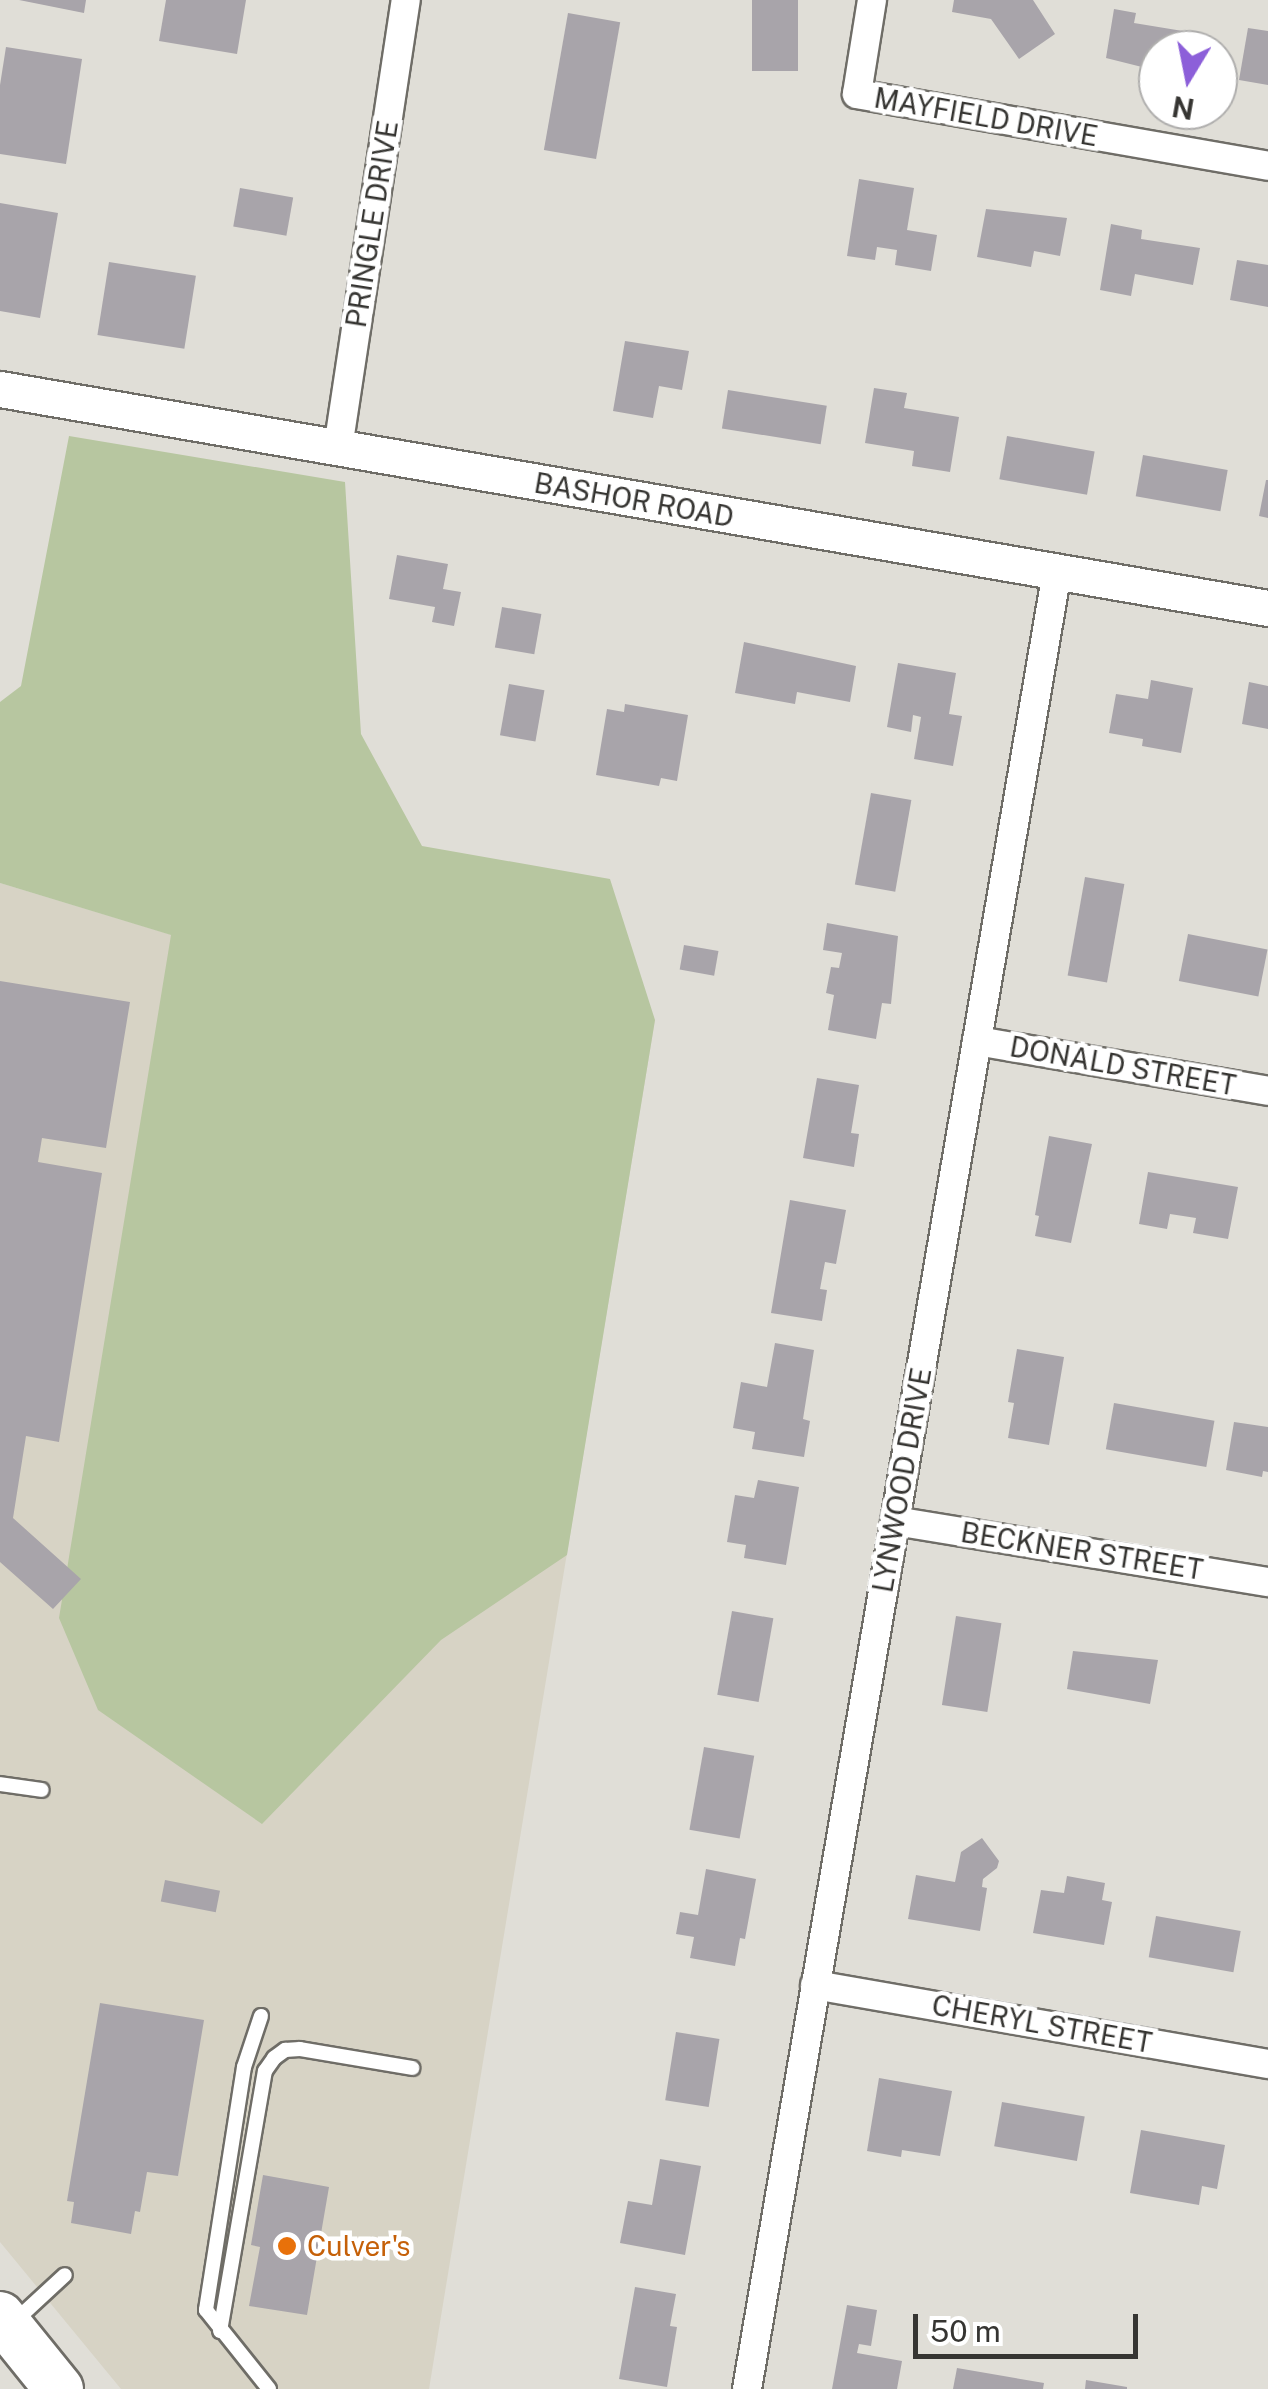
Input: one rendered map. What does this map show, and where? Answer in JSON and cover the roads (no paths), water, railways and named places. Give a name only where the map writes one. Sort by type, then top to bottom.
[{"type":"highway","points":[[4,2322],[59,2389]]},
{"type":"street","name":"PRINGLE DRIVE","points":[[338,448],[406,0]]},
{"type":"street","name":"MAYFIELD DRIVE","points":[[872,0],[857,94],[1268,166]]},
{"type":"street","name":"BASHOR ROAD","points":[[0,389],[1268,608]]},
{"type":"street","name":"LYNWOOD DRIVE","points":[[748,2389],[1057,572]]},
{"type":"street","name":"DONALD STREET","points":[[977,1041],[1268,1091]]},
{"type":"street","name":"BECKNER STREET","points":[[895,1521],[1268,1582]]},
{"type":"street","name":"CHERYL STREET","points":[[815,1985],[1268,2064]]},
{"type":"lane","points":[[0,1784],[42,1790]]},
{"type":"lane","points":[[261,2016],[244,2067],[206,2310],[269,2389]]},
{"type":"lane","points":[[220,2331],[265,2071],[274,2058],[285,2050],[300,2049],[412,2068]]},
{"type":"lane","points":[[4,2322],[65,2275]]},
{"type":"place","name":"Culver's","points":[[287,2246]]}]
